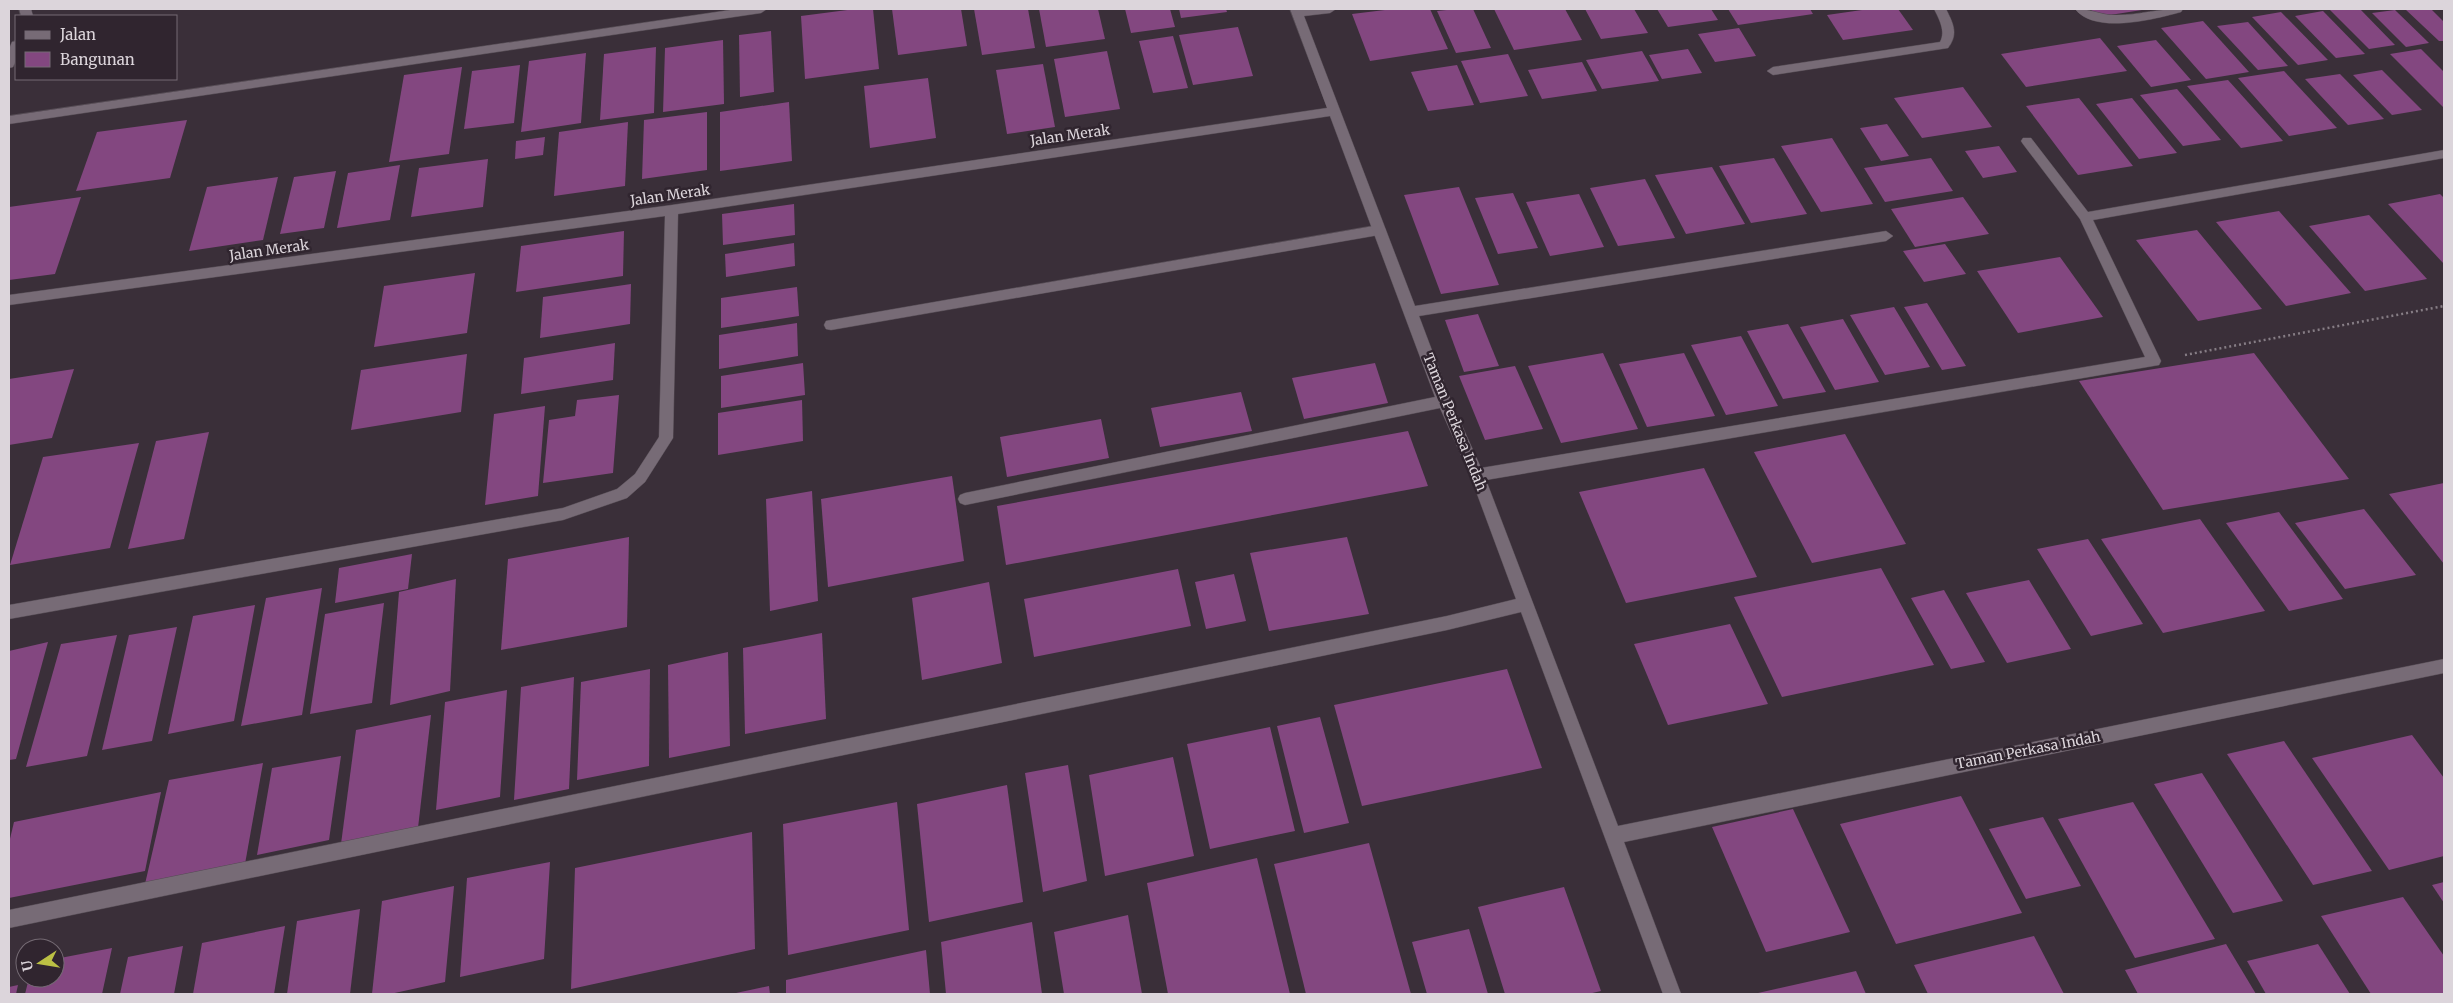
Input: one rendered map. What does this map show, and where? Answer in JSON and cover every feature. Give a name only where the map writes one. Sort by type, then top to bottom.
[{"type":"street","points":[[9,120],[762,9]]},
{"type":"street","points":[[1297,11],[1330,9]]},
{"type":"street","points":[[1773,71],[1944,45],[1949,38],[1949,29],[1940,9]]},
{"type":"street","points":[[2081,9],[2090,15],[2111,20],[2177,9]]},
{"type":"street","name":"Taman Perkasa Indah","points":[[1297,11],[1444,401],[1477,475],[1672,994]]},
{"type":"street","points":[[9,64],[15,48]]},
{"type":"street","name":"Jalan Merak","points":[[9,300],[672,210],[1334,111]]},
{"type":"street","points":[[1477,475],[2101,368],[2154,361],[2085,217],[2027,141]]},
{"type":"street","points":[[2085,217],[2444,154]]},
{"type":"street","points":[[9,612],[563,514],[622,494],[640,478],[666,438],[672,210]]},
{"type":"street","points":[[831,326],[1379,230]]},
{"type":"street","points":[[1410,312],[1886,236]]},
{"type":"street","points":[[965,499],[1444,401]]},
{"type":"street","points":[[9,920],[1447,623],[1526,604]]},
{"type":"street","name":"Taman Perkasa Indah","points":[[1612,836],[1681,820],[2444,666]]},
{"type":"path","points":[[2154,361],[2444,306]]},
{"type":"building","points":[[855,9],[873,9],[879,69],[805,79],[801,16]]},
{"type":"building","points":[[892,9],[961,9],[967,46],[898,55]]},
{"type":"building","points":[[974,9],[1028,9],[1035,48],[982,55]]},
{"type":"building","points":[[1039,9],[1098,9],[1105,39],[1046,47]]},
{"type":"building","points":[[1125,9],[1170,9],[1175,27],[1131,33]]},
{"type":"building","points":[[1179,9],[1226,9],[1227,12],[1181,18]]},
{"type":"building","points":[[1393,9],[1430,9],[1448,49],[1370,61],[1352,14]]},
{"type":"building","points":[[1473,9],[1491,48],[1456,53],[1437,11]]},
{"type":"building","points":[[1494,9],[1565,9],[1582,40],[1514,50]]},
{"type":"building","points":[[1585,9],[1634,9],[1648,33],[1601,39]]},
{"type":"building","points":[[1657,9],[1711,9],[1718,20],[1668,27]]},
{"type":"building","points":[[1728,9],[1810,9],[1813,14],[1738,25]]},
{"type":"building","points":[[1869,9],[1898,9],[1913,30],[1843,40],[1827,15]]},
{"type":"building","points":[[2090,9],[2142,9],[2142,10],[2097,17]]},
{"type":"building","points":[[2329,9],[2360,9],[2395,45],[2369,49]]},
{"type":"building","points":[[2405,9],[2431,9],[2444,22],[2444,41],[2439,41]]},
{"type":"building","points":[[2395,10],[2429,43],[2406,47],[2372,13]]},
{"type":"building","points":[[2323,11],[2365,54],[2336,58],[2295,16]]},
{"type":"building","points":[[2281,12],[2328,60],[2298,65],[2252,17]]},
{"type":"building","points":[[2203,21],[2249,72],[2206,79],[2161,28]]},
{"type":"building","points":[[2248,22],[2288,66],[2258,70],[2217,26]]},
{"type":"building","points":[[1238,27],[1253,76],[1193,85],[1179,35]]},
{"type":"building","points":[[1739,28],[1756,56],[1715,62],[1698,34]]},
{"type":"building","points":[[771,31],[774,92],[740,97],[739,35]]},
{"type":"building","points":[[1173,36],[1188,88],[1153,93],[1139,41]]},
{"type":"building","points":[[2100,38],[2127,71],[2026,87],[2001,54]]},
{"type":"building","points":[[723,40],[724,104],[663,112],[665,48]]},
{"type":"building","points":[[2156,40],[2191,80],[2151,87],[2117,46]]},
{"type":"building","points":[[656,47],[654,113],[600,120],[604,54]]},
{"type":"building","points":[[1688,49],[1702,73],[1662,79],[1649,55]]},
{"type":"building","points":[[2421,49],[2444,72],[2444,108],[2390,54]]},
{"type":"building","points":[[1107,51],[1120,109],[1065,117],[1054,59]]},
{"type":"building","points":[[1642,51],[1659,81],[1602,89],[1586,60]]},
{"type":"building","points":[[586,53],[581,123],[521,132],[529,61]]},
{"type":"building","points":[[1508,54],[1528,96],[1480,103],[1461,61]]},
{"type":"building","points":[[1582,62],[1597,91],[1542,99],[1528,70]]},
{"type":"building","points":[[1043,64],[1055,127],[1007,134],[996,70]]},
{"type":"building","points":[[520,65],[514,123],[464,129],[472,71]]},
{"type":"building","points":[[1457,65],[1474,105],[1428,111],[1411,72]]},
{"type":"building","points":[[462,67],[449,154],[389,162],[404,75]]},
{"type":"building","points":[[2382,70],[2422,110],[2392,115],[2353,75]]},
{"type":"building","points":[[2284,71],[2337,128],[2289,136],[2238,78]]},
{"type":"building","points":[[2340,74],[2384,119],[2348,125],[2305,79]]},
{"type":"building","points":[[928,78],[936,138],[870,148],[864,86]]},
{"type":"building","points":[[2228,80],[2283,141],[2241,148],[2187,86]]},
{"type":"building","points":[[1963,87],[1992,127],[1922,138],[1894,98]]},
{"type":"building","points":[[2177,89],[2221,140],[2183,146],[2140,95]]},
{"type":"building","points":[[2079,98],[2133,166],[2078,175],[2026,106]]},
{"type":"building","points":[[2132,98],[2177,153],[2139,159],[2096,104]]},
{"type":"building","points":[[789,102],[792,161],[720,171],[720,112]]},
{"type":"building","points":[[707,112],[707,170],[642,179],[644,120]]},
{"type":"building","points":[[187,120],[170,178],[76,191],[97,132]]},
{"type":"building","points":[[628,122],[625,186],[554,196],[559,132]]},
{"type":"building","points":[[1887,124],[1909,156],[1881,161],[1860,128]]},
{"type":"building","points":[[545,137],[543,155],[515,159],[516,141]]},
{"type":"building","points":[[1832,138],[1873,204],[1821,212],[1781,146]]},
{"type":"building","points":[[1999,146],[2017,172],[1983,178],[1965,151]]},
{"type":"building","points":[[1774,158],[1807,214],[1751,223],[1719,166]]},
{"type":"building","points":[[1931,158],[1953,191],[1885,202],[1864,168]]},
{"type":"building","points":[[488,159],[483,207],[411,217],[419,168]]},
{"type":"building","points":[[400,165],[390,220],[337,228],[348,173]]},
{"type":"building","points":[[1712,167],[1745,224],[1686,234],[1655,175]]},
{"type":"building","points":[[336,171],[324,228],[280,234],[294,177]]},
{"type":"building","points":[[278,177],[263,240],[189,251],[207,187]]},
{"type":"building","points":[[1645,179],[1675,238],[1618,246],[1590,188]]},
{"type":"building","points":[[1459,187],[1499,285],[1441,294],[1404,195]]},
{"type":"building","points":[[1513,193],[1538,248],[1498,254],[1475,198]]},
{"type":"building","points":[[1579,194],[1604,247],[1550,256],[1526,202]]},
{"type":"building","points":[[2440,194],[2444,198],[2444,264],[2388,204]]},
{"type":"building","points":[[81,197],[55,274],[9,280],[9,207]]},
{"type":"building","points":[[1963,197],[1989,234],[1915,247],[1891,209]]},
{"type":"building","points":[[794,204],[795,235],[723,245],[722,214]]},
{"type":"building","points":[[2279,211],[2351,293],[2286,306],[2216,222]]},
{"type":"building","points":[[2369,215],[2427,279],[2365,291],[2309,226]]},
{"type":"building","points":[[2197,230],[2262,309],[2198,321],[2136,240]]},
{"type":"building","points":[[624,231],[623,276],[516,292],[521,246]]},
{"type":"building","points":[[794,243],[795,266],[726,277],[725,254]]},
{"type":"building","points":[[1945,244],[1966,274],[1924,282],[1903,251]]},
{"type":"building","points":[[2060,257],[2103,317],[2018,333],[1977,271]]},
{"type":"building","points":[[475,273],[467,333],[374,347],[384,286]]},
{"type":"building","points":[[631,284],[630,324],[540,338],[543,297]]},
{"type":"building","points":[[797,287],[799,316],[721,328],[721,298]]},
{"type":"building","points":[[1927,303],[1966,366],[1942,370],[1904,307]]},
{"type":"building","points":[[1894,307],[1930,367],[1885,375],[1850,315]]},
{"type":"building","points":[[1478,314],[1499,366],[1464,372],[1445,320]]},
{"type":"building","points":[[1843,319],[1879,382],[1835,390],[1800,327]]},
{"type":"building","points":[[797,323],[798,356],[719,369],[719,335]]},
{"type":"building","points":[[1788,324],[1826,392],[1783,399],[1747,331]]},
{"type":"building","points":[[1741,336],[1778,406],[1726,415],[1691,345]]},
{"type":"building","points":[[615,343],[613,380],[521,394],[524,358]]},
{"type":"building","points":[[1603,353],[1638,429],[1561,443],[1528,366]]},
{"type":"building","points":[[1684,353],[1715,416],[1647,427],[1619,364]]},
{"type":"building","points":[[2254,353],[2349,479],[2163,510],[2079,381]]},
{"type":"building","points":[[467,354],[461,412],[351,430],[361,370]]},
{"type":"building","points":[[803,363],[805,395],[721,408],[721,376]]},
{"type":"building","points":[[1375,363],[1388,403],[1304,419],[1292,378]]},
{"type":"building","points":[[1515,366],[1543,429],[1485,440],[1459,376]]},
{"type":"building","points":[[74,369],[52,438],[9,445],[9,379]]},
{"type":"building","points":[[1241,392],[1252,431],[1160,447],[1151,408]]},
{"type":"building","points":[[619,395],[613,473],[543,483],[549,420],[575,416],[577,400]]},
{"type":"building","points":[[802,400],[803,441],[718,455],[718,413]]},
{"type":"building","points":[[545,406],[538,496],[485,505],[494,414]]},
{"type":"building","points":[[1101,419],[1109,458],[1007,477],[1000,437]]},
{"type":"building","points":[[1408,431],[1428,486],[1006,565],[997,506]]},
{"type":"building","points":[[209,432],[184,539],[128,549],[156,441]]},
{"type":"building","points":[[1845,434],[1906,544],[1812,563],[1754,452]]},
{"type":"building","points":[[139,443],[110,548],[10,565],[43,457]]},
{"type":"building","points":[[1704,468],[1757,577],[1626,603],[1579,492]]},
{"type":"building","points":[[952,476],[964,561],[828,587],[821,499]]},
{"type":"building","points":[[2444,483],[2444,564],[2389,494]]},
{"type":"building","points":[[812,491],[818,601],[770,611],[766,499]]},
{"type":"building","points":[[2364,509],[2416,575],[2345,589],[2295,523]]},
{"type":"building","points":[[2279,512],[2343,599],[2289,611],[2226,523]]},
{"type":"building","points":[[2200,519],[2265,611],[2163,633],[2101,539]]},
{"type":"building","points":[[629,537],[627,627],[501,650],[508,559]]},
{"type":"building","points":[[1347,537],[1369,614],[1269,631],[1250,553]]},
{"type":"building","points":[[2088,539],[2143,624],[2091,636],[2037,549]]},
{"type":"building","points":[[412,554],[408,589],[335,603],[339,568]]},
{"type":"building","points":[[1881,568],[1934,665],[1782,697],[1734,597]]},
{"type":"building","points":[[1178,569],[1191,626],[1034,657],[1024,599]]},
{"type":"building","points":[[1234,574],[1246,621],[1206,629],[1195,582]]},
{"type":"building","points":[[456,579],[450,691],[390,705],[399,592]]},
{"type":"building","points":[[2029,580],[2071,649],[2007,663],[1966,593]]},
{"type":"building","points":[[989,582],[1002,663],[922,680],[912,598]]},
{"type":"building","points":[[322,588],[302,715],[241,726],[266,598]]},
{"type":"building","points":[[1944,590],[1985,662],[1951,669],[1911,598]]},
{"type":"building","points":[[384,603],[372,703],[310,714],[325,614]]},
{"type":"building","points":[[255,605],[234,721],[168,734],[193,616]]},
{"type":"building","points":[[1730,624],[1768,704],[1668,725],[1634,644]]},
{"type":"building","points":[[177,627],[152,741],[102,750],[129,635]]},
{"type":"building","points":[[822,633],[826,719],[745,734],[743,648]]},
{"type":"building","points":[[117,635],[87,756],[26,767],[61,644]]},
{"type":"building","points":[[48,642],[16,759],[9,760],[9,651]]},
{"type":"building","points":[[728,652],[730,746],[669,758],[668,665]]},
{"type":"building","points":[[650,669],[649,766],[577,780],[581,682]]},
{"type":"building","points":[[1507,669],[1542,768],[1362,806],[1334,705]]},
{"type":"building","points":[[574,677],[569,789],[514,800],[521,687]]},
{"type":"building","points":[[507,690],[500,797],[436,810],[445,702]]},
{"type":"building","points":[[431,715],[418,828],[341,844],[356,730]]},
{"type":"building","points":[[1320,717],[1349,823],[1304,833],[1277,726]]},
{"type":"building","points":[[1270,727],[1295,831],[1210,849],[1187,744]]},
{"type":"building","points":[[2412,735],[2444,778],[2444,856],[2389,870],[2312,758]]},
{"type":"building","points":[[2284,741],[2372,871],[2313,885],[2227,754]]},
{"type":"building","points":[[341,756],[329,840],[257,855],[272,768]]},
{"type":"building","points":[[1173,757],[1194,856],[1105,876],[1089,775]]},
{"type":"building","points":[[263,763],[245,864],[145,884],[169,780]]},
{"type":"building","points":[[1068,765],[1087,881],[1043,892],[1025,773]]},
{"type":"building","points":[[2202,773],[2283,901],[2233,913],[2154,784]]},
{"type":"building","points":[[1007,785],[1023,902],[929,922],[917,804]]},
{"type":"building","points":[[161,792],[145,871],[9,898],[9,843],[14,822]]},
{"type":"building","points":[[1961,796],[2022,913],[1896,944],[1840,824]]},
{"type":"building","points":[[897,802],[909,930],[788,955],[783,824]]},
{"type":"building","points":[[2133,802],[2215,939],[2135,958],[2058,819]]},
{"type":"building","points":[[1793,809],[1850,932],[1766,952],[1712,827]]},
{"type":"building","points":[[2043,817],[2081,886],[2026,899],[1989,829]]},
{"type":"building","points":[[752,832],[755,949],[571,989],[575,868]]},
{"type":"building","points":[[1369,843],[1411,994],[1306,994],[1274,864]]},
{"type":"building","points":[[1257,858],[1290,994],[1168,994],[1147,883]]},
{"type":"building","points":[[550,862],[544,959],[460,977],[467,878]]},
{"type":"building","points":[[2444,882],[2444,903],[2432,885]]},
{"type":"building","points":[[454,886],[445,982],[390,994],[372,994],[382,901]]},
{"type":"building","points":[[1564,887],[1601,991],[1588,994],[1505,994],[1478,907]]},
{"type":"building","points":[[2403,897],[2444,956],[2444,994],[2371,994],[2321,916]]},
{"type":"building","points":[[360,909],[350,994],[287,994],[297,921]]},
{"type":"building","points":[[1128,915],[1142,994],[1064,994],[1054,932]]},
{"type":"building","points":[[1032,922],[1042,994],[946,994],[941,942]]},
{"type":"building","points":[[285,926],[274,994],[193,994],[202,943]]},
{"type":"building","points":[[1469,929],[1488,994],[1427,994],[1412,942]]},
{"type":"building","points":[[2034,936],[2064,994],[1928,994],[1914,965]]},
{"type":"building","points":[[2226,944],[2256,994],[2138,994],[2125,970]]},
{"type":"building","points":[[2318,944],[2350,994],[2266,994],[2247,961]]},
{"type":"building","points":[[183,946],[174,994],[120,994],[128,957]]},
{"type":"building","points":[[112,948],[102,994],[25,994],[26,988],[65,988],[65,957]]},
{"type":"building","points":[[926,950],[930,994],[786,994],[786,980]]},
{"type":"building","points":[[1856,971],[1866,994],[1758,994],[1758,993]]},
{"type":"building","points":[[15,986],[15,988],[17,988],[16,994],[9,994],[9,987]]},
{"type":"building","points":[[769,986],[770,994],[736,994],[736,993]]}]
